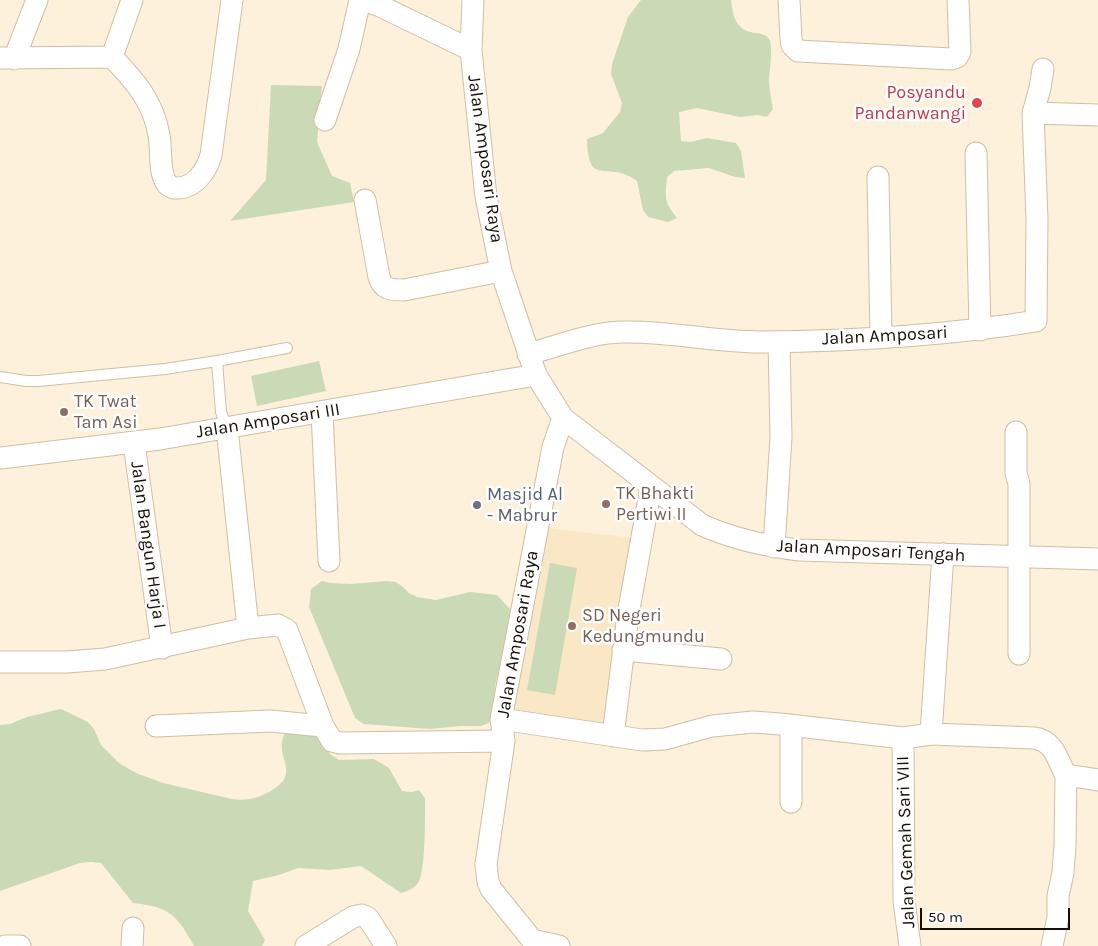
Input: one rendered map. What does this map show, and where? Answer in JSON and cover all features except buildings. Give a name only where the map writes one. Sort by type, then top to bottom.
[{"type":"street","points":[[37,0],[7,58],[112,57],[138,85],[150,106],[160,136],[164,176],[169,186],[179,188],[193,183],[208,164],[213,145],[232,0]]},
{"type":"street","points":[[112,57],[132,0]]},
{"type":"street","points":[[325,120],[349,49],[361,0],[384,8],[471,50]]},
{"type":"street","name":"Jalan Amposari Raya","points":[[474,0],[471,50],[486,197],[501,271],[536,375],[563,418],[553,447],[501,719],[504,741],[486,864],[491,889],[534,943]]},
{"type":"street","points":[[789,0],[792,45],[798,51],[951,59],[959,55],[960,49],[958,0]]},
{"type":"street","points":[[1043,69],[1033,113],[1098,116]]},
{"type":"street","name":"Jalan Amposari","points":[[528,354],[587,337],[622,332],[642,332],[733,341],[779,342],[881,338],[980,330],[1036,321],[1037,219],[1033,113]]},
{"type":"street","points":[[976,152],[980,330]]},
{"type":"street","points":[[878,177],[881,338]]},
{"type":"street","points":[[366,200],[379,277],[388,289],[404,290],[501,271]]},
{"type":"street","points":[[774,547],[781,437],[779,342]]},
{"type":"street","name":"Jalan Amposari III","points":[[0,458],[134,443],[536,375]]},
{"type":"street","points":[[322,412],[330,561]]},
{"type":"street","name":"Jalan Amposari Tengah","points":[[563,418],[702,525],[720,533],[774,547],[799,550],[1098,559]]},
{"type":"street","points":[[227,428],[248,628]]},
{"type":"street","points":[[1016,432],[1016,473],[1019,484],[1019,654]]},
{"type":"street","name":"Jalan Bangun Harja I","points":[[134,443],[162,648]]},
{"type":"street","points":[[613,736],[628,615],[651,487]]},
{"type":"street","points":[[931,734],[943,554]]},
{"type":"street","points":[[0,662],[66,662],[105,659],[248,628],[278,625],[287,630],[323,726],[330,739],[340,743],[504,741]]},
{"type":"street","points":[[623,650],[721,659]]},
{"type":"street","points":[[501,719],[613,736],[654,740],[665,739],[712,726],[753,722],[903,738],[931,734],[1041,739],[1051,745],[1066,775],[1063,872],[1058,896],[1058,917],[1052,946]]},
{"type":"street","points":[[156,726],[270,721],[323,726]]},
{"type":"street","points":[[791,725],[791,802]]},
{"type":"street","name":"Jalan Gemah Sari VIII","points":[[903,738],[905,913],[910,946]]},
{"type":"street","points":[[1066,775],[1098,780]]},
{"type":"street","points":[[306,946],[353,917],[362,915],[368,918],[383,945]]},
{"type":"street","points":[[534,943],[559,946]]},
{"type":"street","points":[[5,946],[20,946]]},
{"type":"lane","points":[[0,377],[26,381],[165,369],[287,348]]},
{"type":"lane","points":[[217,361],[221,412],[227,428]]},
{"type":"shaded area","name":"SD Negeri Kedungmundu","points":[[539,527],[633,538],[607,730],[508,714]]},
{"type":"green space","points":[[641,0],[731,0],[733,12],[740,26],[749,32],[766,36],[769,39],[771,48],[769,82],[773,109],[767,117],[758,115],[740,117],[697,108],[679,112],[681,141],[690,142],[707,138],[736,143],[741,151],[745,178],[735,177],[709,168],[674,171],[667,177],[666,195],[670,208],[677,218],[668,222],[648,217],[643,210],[637,181],[617,172],[596,169],[591,164],[588,155],[587,139],[603,133],[620,112],[622,103],[611,74],[612,64],[628,17]]},
{"type":"green space","points":[[271,85],[322,86],[317,142],[332,176],[350,183],[354,202],[230,221],[266,180]]},
{"type":"green space","points":[[319,361],[326,391],[257,406],[251,376]]},
{"type":"green space","points":[[550,563],[577,568],[555,695],[527,690]]},
{"type":"green space","points":[[322,581],[350,584],[396,582],[417,597],[436,600],[470,592],[497,595],[510,609],[507,637],[495,686],[494,704],[489,723],[481,726],[430,729],[364,724],[355,718],[309,607],[311,589]]},
{"type":"green space","points":[[61,709],[88,722],[94,729],[101,745],[119,763],[136,773],[163,783],[232,799],[246,800],[259,797],[279,786],[285,779],[286,764],[282,741],[286,732],[316,736],[331,755],[339,760],[374,759],[389,768],[402,791],[411,792],[419,790],[425,798],[424,855],[421,877],[416,885],[408,891],[401,893],[361,866],[330,870],[298,868],[253,881],[248,911],[265,940],[262,946],[194,946],[179,922],[168,912],[149,905],[133,903],[101,863],[80,863],[0,891],[0,725],[10,724],[27,717]]},
{"type":"place","name":"Posyandu Pandanwangi","points":[[977,103]]},
{"type":"place","name":"TK Twat Tam Asi","points":[[64,412]]},
{"type":"place","name":"TK Bhakti Pertiwi II","points":[[606,504]]},
{"type":"place","name":"Masjid Al - Mabrur","points":[[477,505]]},
{"type":"place","name":"SD Negeri Kedungmundu","points":[[572,626]]}]
